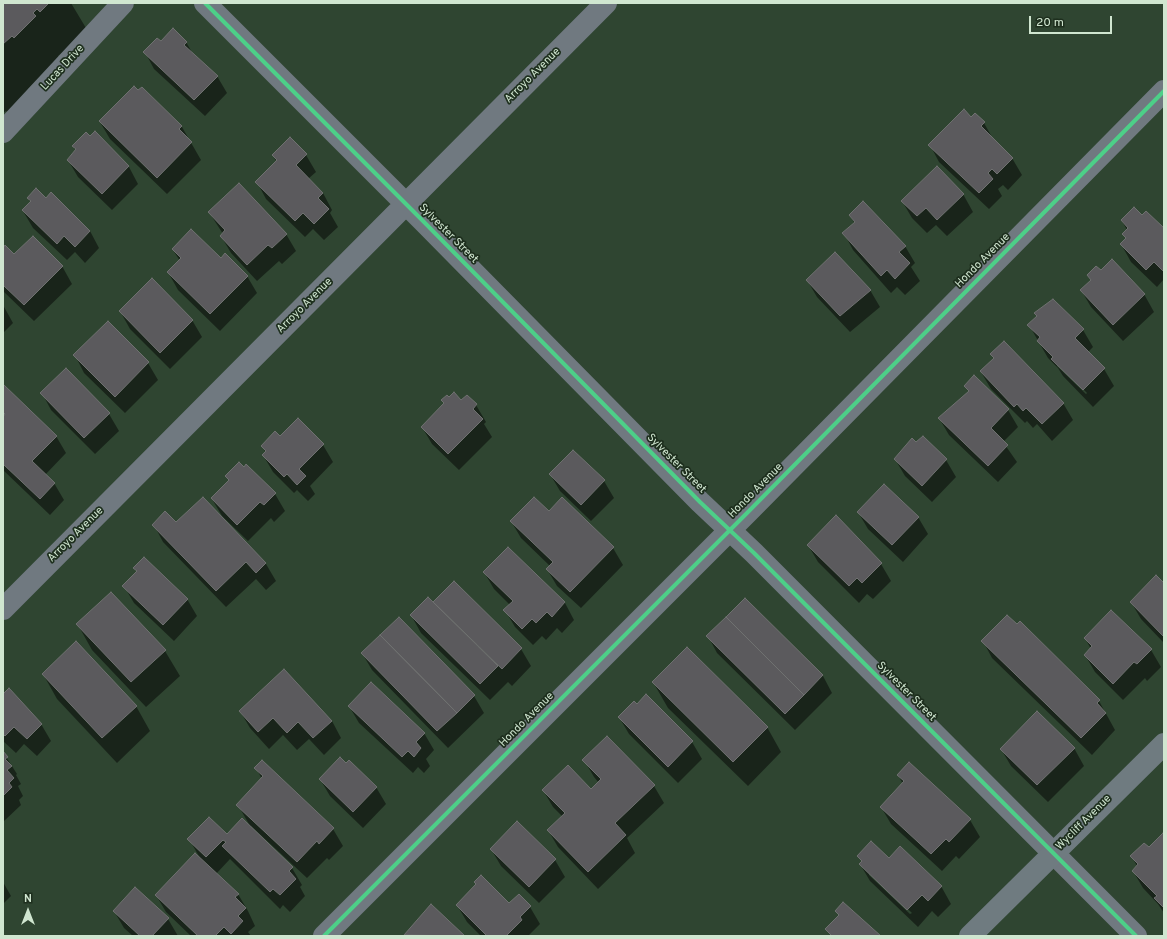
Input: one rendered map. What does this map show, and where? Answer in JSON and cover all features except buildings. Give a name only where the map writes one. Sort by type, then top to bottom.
[{"type":"main road","name":"Wycliff Avenue","points":[[970,936],[1164,744]]},
{"type":"street","name":"Lucas Drive","points":[[3,132],[123,3]]},
{"type":"street","name":"Sylvester Street","points":[[205,3],[1136,936]]},
{"type":"street","name":"Arroyo Avenue","points":[[3,609],[606,3]]},
{"type":"street","name":"Hondo Avenue","points":[[324,936],[730,530],[1164,91]]},
{"type":"cycle path","points":[[205,3],[424,222],[700,502],[754,553],[1136,936]]},
{"type":"cycle path","points":[[324,936],[748,512],[1164,91]]}]
